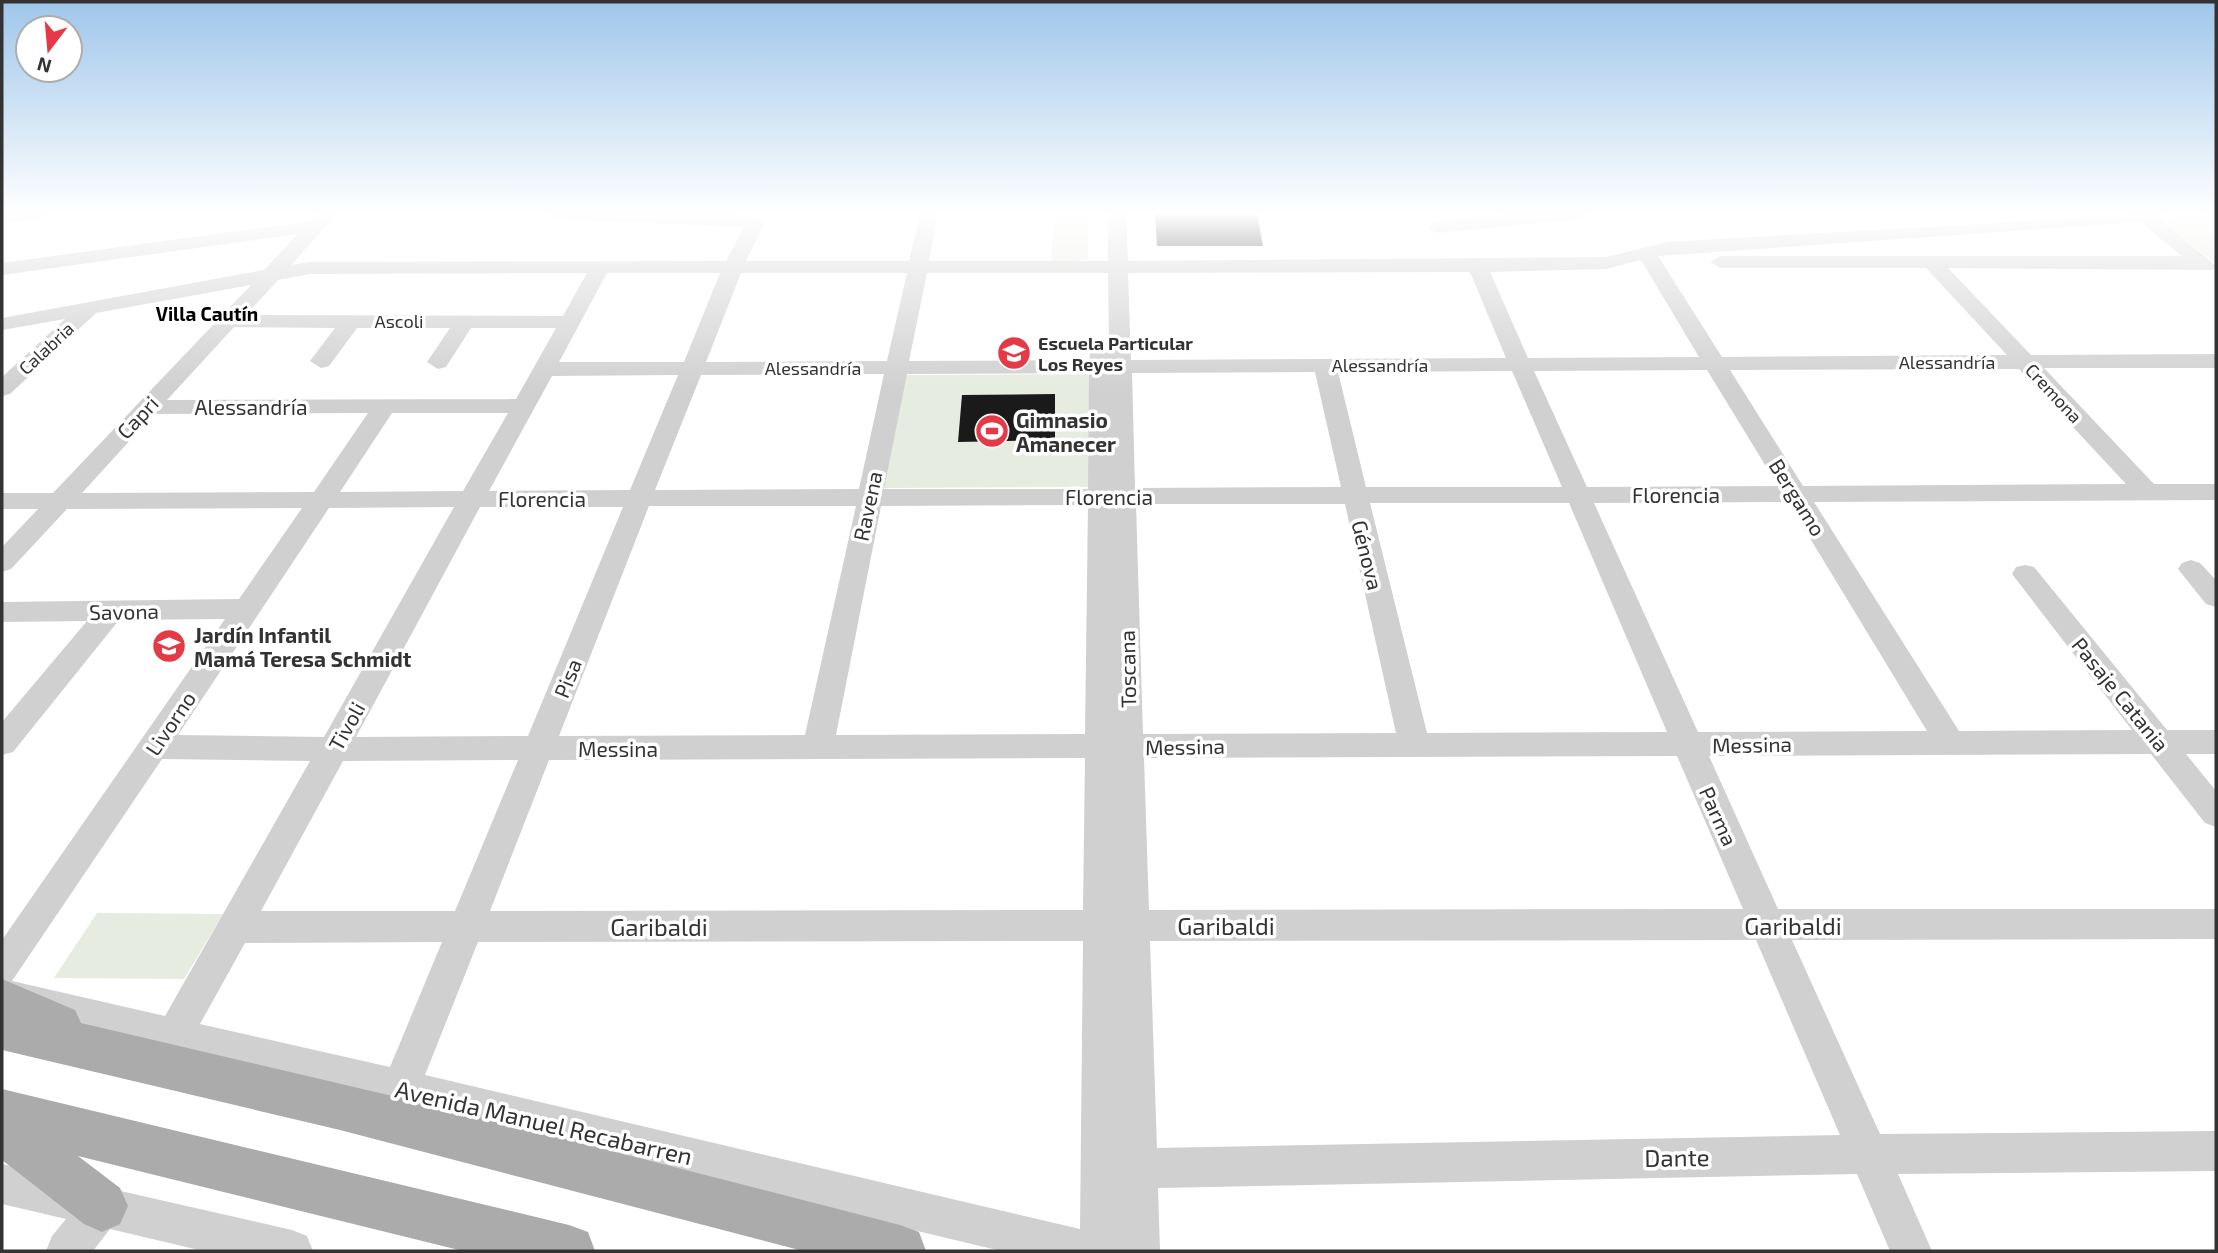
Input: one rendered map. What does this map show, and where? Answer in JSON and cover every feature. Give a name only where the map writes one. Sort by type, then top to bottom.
[{"type":"main road","points":[[2,998],[119,1054]]},
{"type":"main road","name":"Avenida Manuel Recabarren","points":[[2,1028],[119,1054],[679,1192],[900,1251]]},
{"type":"main road","points":[[2,1113],[569,1251]]},
{"type":"main road","points":[[2,1129],[102,1206]]},
{"type":"street","points":[[2,324],[278,271]]},
{"type":"street","name":"Tivoli","points":[[174,1037],[598,271]]},
{"type":"street","name":"Pisa","points":[[401,1088],[731,271]]},
{"type":"street","name":"Ravena","points":[[818,747],[918,271]]},
{"type":"street","name":"Toscana","points":[[1101,1251],[1117,926],[1109,271]]},
{"type":"street","name":"Parma","points":[[1479,271],[1911,1251]]},
{"type":"street","name":"Bergamo","points":[[1657,271],[1950,742]]},
{"type":"street","name":"Cremona","points":[[1941,271],[2148,493]]},
{"type":"street","name":"Capri","points":[[2,563],[273,272]]},
{"type":"street","name":"Calabria","points":[[2,390],[90,307]]},
{"type":"street","name":"Ascoli","points":[[227,321],[570,322]]},
{"type":"street","points":[[321,361],[351,321]]},
{"type":"street","points":[[438,362],[465,321]]},
{"type":"street","name":"Alessandría","points":[[544,369],[2216,361]]},
{"type":"street","name":"Génova","points":[[1325,365],[1353,495],[1414,744]]},
{"type":"street","name":"Livorno","points":[[2,969],[385,406]]},
{"type":"street","name":"Alessandría","points":[[147,407],[524,406]]},
{"type":"street","name":"Florencia","points":[[2,501],[2216,492]]},
{"type":"street","points":[[2191,569],[2216,597]]},
{"type":"street","name":"Pasaje Catania","points":[[2025,574],[2216,814]]},
{"type":"street","name":"Savona","points":[[2,612],[246,609]]},
{"type":"street","points":[[2,743],[111,611]]},
{"type":"street","name":"Messina","points":[[154,747],[333,750],[2216,742]]},
{"type":"street","name":"Garibaldi","points":[[235,927],[2216,924]]},
{"type":"street","name":"Toscana","points":[[1117,926],[1138,1168],[1139,1251]]},
{"type":"street","name":"Avenida Manuel Recabarren","points":[[2,998],[401,1088],[1086,1251]]},
{"type":"street","name":"Dante","points":[[1138,1168],[1867,1154],[2216,1151]]},
{"type":"street","points":[[2,1184],[292,1251]]},
{"type":"street","points":[[67,1251],[102,1206]]},
{"type":"shaded area","name":"Gimnasio Amanecer","points":[[1090,374],[1090,487],[884,488],[906,375]]},
{"type":"shaded area","points":[[97,913],[223,914],[184,979],[54,978]]},
{"type":"building","points":[[1055,394],[1055,440],[958,442],[962,395]]},
{"type":"place","name":"Escuela Particular Los Reyes","points":[[1014,353]]},
{"type":"place","name":"Gimnasio Amanecer","points":[[992,431]]},
{"type":"place","name":"Jardín Infantil Mamá Teresa Schmidt","points":[[169,646]]},
{"type":"district","name":"Villa Cautín","points":[[207,313]]}]
